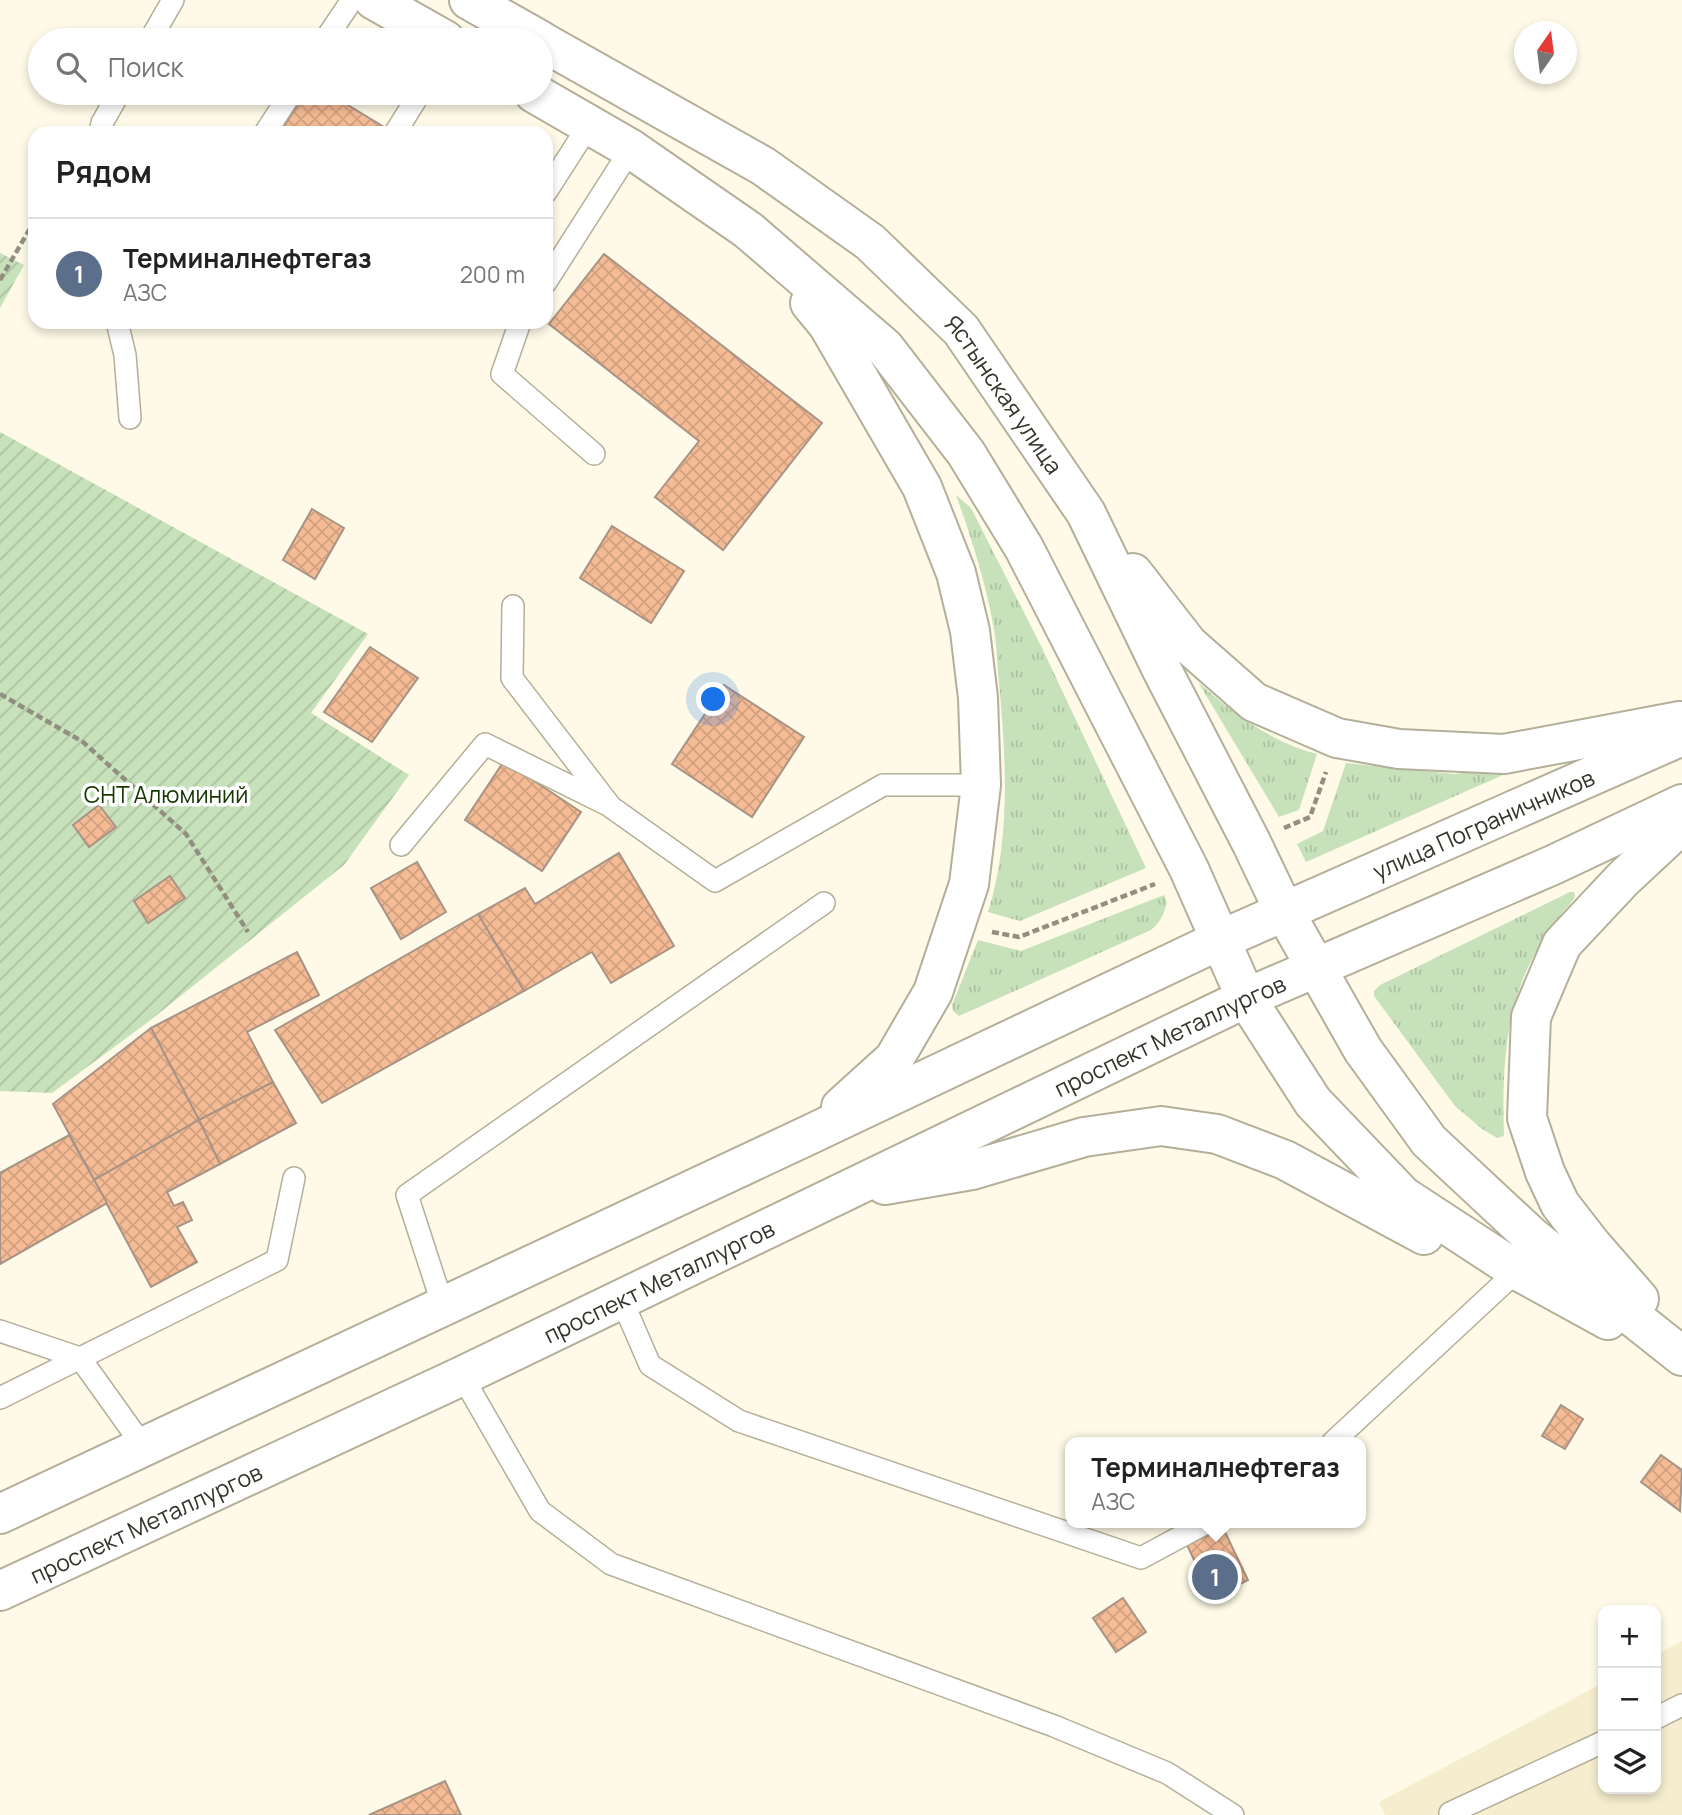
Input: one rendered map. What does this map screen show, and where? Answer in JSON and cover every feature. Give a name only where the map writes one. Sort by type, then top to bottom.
[{"type":"main road","points":[[374,0],[423,28]]},
{"type":"main road","name":"Ястынская улица","points":[[469,0],[519,28]]},
{"type":"main road","name":"Ястынская улица","points":[[553,47],[763,166],[870,242],[961,330],[1086,513],[1285,912],[1363,1050],[1429,1141],[1532,1237],[1682,1356]]},
{"type":"main road","points":[[553,104],[631,149],[748,230],[885,348],[966,453],[1024,548],[1101,694],[1189,869],[1246,998],[1313,1102],[1403,1196],[1513,1268],[1682,1362]]},
{"type":"main road","points":[[748,230],[828,325],[922,487],[956,573],[970,631],[978,698],[981,785],[969,884],[933,992],[894,1059],[813,1133]]},
{"type":"main road","points":[[1086,513],[1188,644],[1255,702],[1337,738],[1399,749],[1504,754],[1682,721]]},
{"type":"main road","name":"улица Пограничников","points":[[1285,912],[1682,736]]},
{"type":"main road","points":[[1317,968],[1553,865],[1682,804]]},
{"type":"main road","points":[[1682,824],[1623,879],[1562,944],[1531,1017],[1527,1118],[1545,1171],[1560,1204],[1591,1244],[1682,1348]]},
{"type":"main road","points":[[0,1514],[1220,940],[1285,912]]},
{"type":"main road","name":"проспект Металлургов","points":[[0,1591],[462,1376],[1246,998],[1317,968]]},
{"type":"main road","points":[[842,1192],[972,1170],[1084,1137],[1161,1126],[1217,1135],[1285,1160],[1396,1218],[1505,1282],[1682,1362]]},
{"type":"lane","points":[[157,28],[173,0]]},
{"type":"lane","points":[[333,28],[352,0]]},
{"type":"lane","points":[[101,126],[112,105]]},
{"type":"lane","points":[[270,126],[283,105]]},
{"type":"lane","points":[[399,126],[412,105]]},
{"type":"lane","points":[[553,181],[589,125]]},
{"type":"lane","points":[[553,271],[631,149]]},
{"type":"lane","points":[[119,329],[125,355],[131,418]]},
{"type":"lane","points":[[518,329],[502,374],[594,454]]},
{"type":"lane","points":[[513,606],[512,678],[611,807]]},
{"type":"lane","points":[[401,845],[485,744],[611,807],[715,881],[883,785],[981,785]]},
{"type":"lane","points":[[443,1306],[407,1195],[824,903]]},
{"type":"lane","points":[[0,1398],[277,1260],[294,1178]]},
{"type":"lane","points":[[1338,1437],[1505,1282]]},
{"type":"lane","points":[[621,1298],[650,1365],[739,1421],[1141,1558],[1197,1528]]},
{"type":"lane","points":[[0,1331],[80,1358],[143,1446]]},
{"type":"lane","points":[[462,1376],[540,1511],[611,1564],[1054,1726],[1167,1773],[1233,1815]]},
{"type":"lane","points":[[1661,1716],[1682,1705]]},
{"type":"lane","points":[[1451,1815],[1450,1813],[1598,1744]]},
{"type":"path","points":[[0,280],[28,232]]},
{"type":"path","points":[[0,694],[83,742],[186,834],[248,932]]},
{"type":"path","points":[[1280,829],[1310,817],[1328,765]]},
{"type":"path","points":[[988,931],[1019,937],[1159,882]]},
{"type":"shaded area","points":[[1682,1641],[1682,1815],[1385,1815],[1379,1802],[1598,1686],[1598,1794],[1661,1794],[1661,1652]]},
{"type":"green space","points":[[0,253],[24,265],[0,308]]},
{"type":"green space","name":"СНТ Алюминий","points":[[0,432],[368,634],[311,713],[409,775],[344,865],[148,1022],[52,1093],[0,1091]]},
{"type":"green space","points":[[956,495],[971,508],[1041,646],[1146,868],[1020,921],[988,912],[1000,856],[1005,798],[1001,711],[990,608]]},
{"type":"green space","points":[[1198,682],[1224,705],[1253,725],[1284,742],[1317,754],[1299,810],[1279,817]]},
{"type":"green space","points":[[1346,763],[1454,774],[1503,768],[1503,775],[1306,862],[1297,844],[1323,831]]},
{"type":"green space","points":[[1574,892],[1574,898],[1539,947],[1517,995],[1507,1041],[1504,1136],[1497,1138],[1455,1106],[1374,996],[1374,991],[1380,985]]},
{"type":"green space","points":[[1164,895],[1167,902],[1165,910],[1160,921],[1151,930],[959,1016],[953,1011],[952,1005],[978,940],[1021,951]]},
{"type":"building","points":[[298,105],[348,105],[382,126],[284,126]]},
{"type":"building","points":[[604,254],[822,423],[723,550],[655,497],[699,441],[553,327],[553,319]]},
{"type":"building","points":[[312,509],[344,528],[315,579],[283,560]]},
{"type":"building","points":[[612,526],[684,571],[651,623],[580,578]]},
{"type":"building","points":[[370,647],[418,678],[372,742],[324,712]]},
{"type":"building","points":[[724,685],[804,737],[752,817],[672,764]]},
{"type":"building","points":[[504,761],[581,812],[542,871],[465,820]]},
{"type":"building","points":[[99,805],[116,827],[89,847],[73,825]]},
{"type":"building","points":[[619,853],[674,946],[611,983],[592,952],[524,991],[478,914],[525,888],[535,904]]},
{"type":"building","points":[[417,862],[446,912],[401,939],[371,888]]},
{"type":"building","points":[[170,876],[185,898],[148,923],[134,901]]},
{"type":"building","points":[[478,914],[524,991],[322,1103],[275,1030]]},
{"type":"building","points":[[297,952],[319,995],[247,1032],[273,1082],[199,1120],[151,1028]]},
{"type":"building","points":[[151,1028],[199,1120],[94,1180],[53,1104]]},
{"type":"building","points":[[273,1082],[296,1123],[220,1164],[199,1120]]},
{"type":"building","points":[[199,1120],[220,1164],[167,1192],[174,1206],[183,1202],[192,1220],[177,1227],[197,1262],[151,1287],[94,1180]]},
{"type":"building","points":[[69,1135],[107,1203],[0,1264],[0,1173]]},
{"type":"building","points":[[1561,1405],[1583,1419],[1565,1449],[1542,1436]]},
{"type":"building","points":[[1661,1455],[1682,1470],[1680,1511],[1641,1482]]},
{"type":"building","points":[[1223,1528],[1248,1580],[1212,1598],[1187,1545]]},
{"type":"building","points":[[1123,1598],[1146,1632],[1116,1652],[1093,1618]]},
{"type":"building","points":[[445,1781],[461,1815],[369,1815]]},
{"type":"place","name":"Терминалнефтегаз","points":[[1215,1577]]}]
